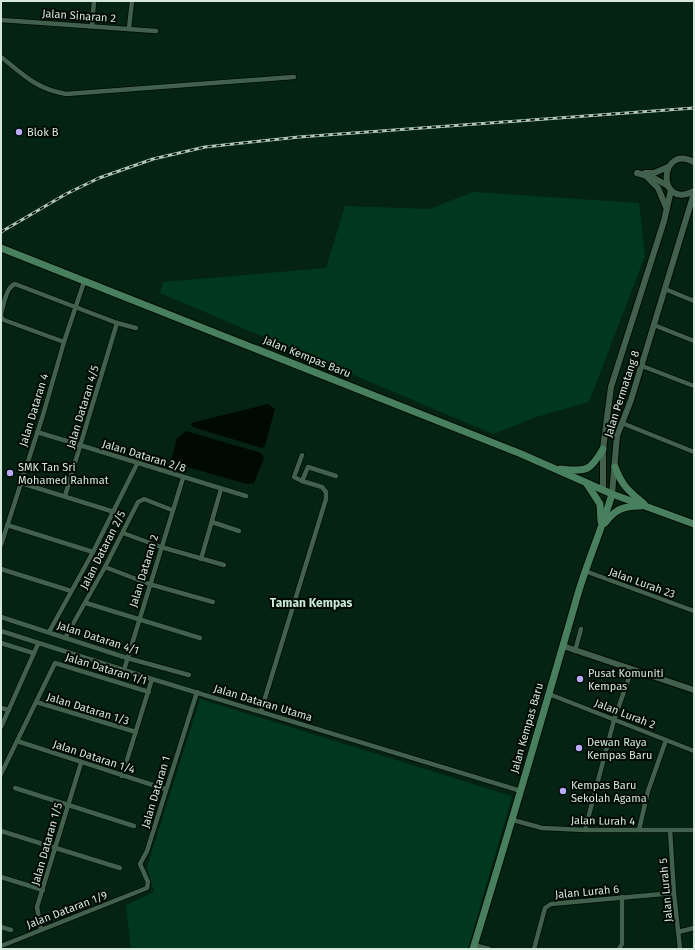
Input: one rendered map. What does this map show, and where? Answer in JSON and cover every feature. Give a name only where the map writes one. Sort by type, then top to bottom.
[{"type":"main road","name":"Jalan Kempas Baru","points":[[3,249],[363,391],[554,468],[612,494],[694,524]]},
{"type":"main road","points":[[554,468],[581,471],[594,464],[603,449]]},
{"type":"main road","points":[[615,467],[620,481],[625,488],[647,506]]},
{"type":"main road","points":[[586,482],[600,504],[602,512],[600,531]]},
{"type":"main road","name":"Jalan Kempas Baru","points":[[603,490],[606,514]]},
{"type":"main road","name":"Jalan Kempas Baru","points":[[474,947],[513,820],[548,694],[585,572],[612,494]]},
{"type":"main road","points":[[600,531],[616,510],[630,506],[647,506]]},
{"type":"street","points":[[92,26],[94,1]]},
{"type":"street","points":[[129,28],[132,1]]},
{"type":"street","name":"Jalan Sinaran 2","points":[[1,20],[156,31]]},
{"type":"street","points":[[1,57],[31,82],[46,90],[66,94],[294,77]]},
{"type":"street","points":[[694,156],[691,161],[677,160],[669,167],[654,173],[638,173],[685,195],[694,192]]},
{"type":"street","points":[[603,490],[603,449],[611,388],[667,209],[670,188],[666,177],[669,167]]},
{"type":"street","points":[[646,176],[658,188],[664,198],[667,209]]},
{"type":"street","name":"Jalan Permatang 8","points":[[612,494],[617,436],[642,366],[692,206],[694,192]]},
{"type":"street","name":"Jalan Dataran 4","points":[[1,544],[84,282]]},
{"type":"street","points":[[64,342],[4,320],[1,317],[6,298],[12,285],[15,284],[117,323],[136,328]]},
{"type":"street","points":[[665,289],[694,301]]},
{"type":"street","name":"Jalan Dataran 4/5","points":[[65,496],[117,323]]},
{"type":"street","points":[[654,325],[694,341]]},
{"type":"street","points":[[642,366],[694,386]]},
{"type":"street","points":[[622,423],[694,452]]},
{"type":"street","name":"Jalan Dataran 2/8","points":[[37,432],[137,464],[246,496]]},
{"type":"street","points":[[261,711],[326,499],[326,492],[322,487],[294,477],[302,455]]},
{"type":"street","points":[[49,632],[114,512],[137,464]]},
{"type":"street","points":[[302,481],[308,467],[336,476]]},
{"type":"street","name":"Jalan Dataran 2","points":[[124,670],[149,584],[183,478]]},
{"type":"street","points":[[20,483],[114,512]]},
{"type":"street","points":[[201,559],[221,489]]},
{"type":"street","name":"Jalan Dataran 2/5","points":[[65,638],[105,568],[138,502],[144,499],[172,510]]},
{"type":"street","points":[[212,522],[239,531]]},
{"type":"street","points":[[7,525],[93,552]]},
{"type":"street","points":[[123,532],[161,547],[224,565]]},
{"type":"street","points":[[105,568],[149,584],[213,602]]},
{"type":"street","points":[[1,569],[71,591]]},
{"type":"street","name":"Jalan Lurah 23","points":[[585,572],[694,611]]},
{"type":"street","points":[[86,603],[140,618],[200,638]]},
{"type":"street","name":"Jalan Dataran 4/1","points":[[1,617],[127,658],[189,675]]},
{"type":"street","points":[[575,651],[581,629]]},
{"type":"street","name":"Jalan Dataran Utama","points":[[1,631],[38,644],[521,791]]},
{"type":"street","points":[[1,643],[33,653]]},
{"type":"street","points":[[1,728],[38,644]]},
{"type":"street","points":[[563,646],[694,690]]},
{"type":"street","name":"Jalan Dataran 1/1","points":[[36,702],[55,663],[149,692]]},
{"type":"street","points":[[585,830],[614,720],[632,669]]},
{"type":"street","points":[[122,776],[152,679]]},
{"type":"street","name":"Jalan Dataran 1","points":[[140,892],[147,888],[148,885],[140,864],[147,851],[165,789],[197,692]]},
{"type":"street","name":"Jalan Lurah 2","points":[[548,694],[694,750]]},
{"type":"street","points":[[1,774],[36,702]]},
{"type":"street","name":"Jalan Dataran 1/3","points":[[36,702],[136,732]]},
{"type":"street","points":[[1,708],[9,710]]},
{"type":"street","points":[[639,830],[648,791],[666,740]]},
{"type":"street","name":"Jalan Dataran 1/4","points":[[17,741],[165,789]]},
{"type":"street","name":"Jalan Dataran 1/5","points":[[41,930],[37,907],[81,763]]},
{"type":"street","points":[[15,788],[134,826]]},
{"type":"street","name":"Jalan Lurah 4","points":[[513,820],[542,828],[585,830],[694,830]]},
{"type":"street","name":"Jalan Lurah 5","points":[[670,830],[674,893],[680,949]]},
{"type":"street","points":[[1,831],[120,868]]},
{"type":"street","points":[[1,877],[43,890]]},
{"type":"street","name":"Jalan Dataran 1/9","points":[[1,946],[140,892]]},
{"type":"street","name":"Jalan Lurah 6","points":[[534,949],[547,906],[551,904],[674,893]]},
{"type":"street","points":[[619,949],[622,944],[622,897]]},
{"type":"street","points":[[1,927],[11,930]]},
{"type":"street","points":[[678,932],[694,928]]},
{"type":"street","points":[[474,947],[489,949]]},
{"type":"green space","points":[[473,192],[639,203],[645,256],[589,402],[539,416],[493,434],[160,293],[163,282],[326,268],[345,206],[429,209]]},
{"type":"green space","points":[[200,699],[512,796],[468,949],[131,949],[126,905],[154,892],[147,867]]},
{"type":"shaded area","points":[[268,404],[275,409],[265,446],[262,448],[193,427],[191,424],[195,422]]},
{"type":"shaded area","points":[[186,431],[261,453],[264,458],[254,483],[247,484],[173,463],[171,460],[177,438]]},
{"type":"railway","points":[[1,232],[66,194],[99,178],[153,159],[205,147],[299,137],[694,108]]},
{"type":"place","name":"Blok B","points":[[19,132]]},
{"type":"place","name":"SMK Tan Sri Mohamed Rahmat","points":[[10,473]]},
{"type":"place","name":"Pusat Komuniti Kempas","points":[[580,679]]},
{"type":"place","name":"Dewan Raya Kempas Baru","points":[[579,748]]},
{"type":"place","name":"Kempas Baru Sekolah Agama","points":[[563,791]]},
{"type":"district","name":"Taman Kempas","points":[[311,603]]}]
